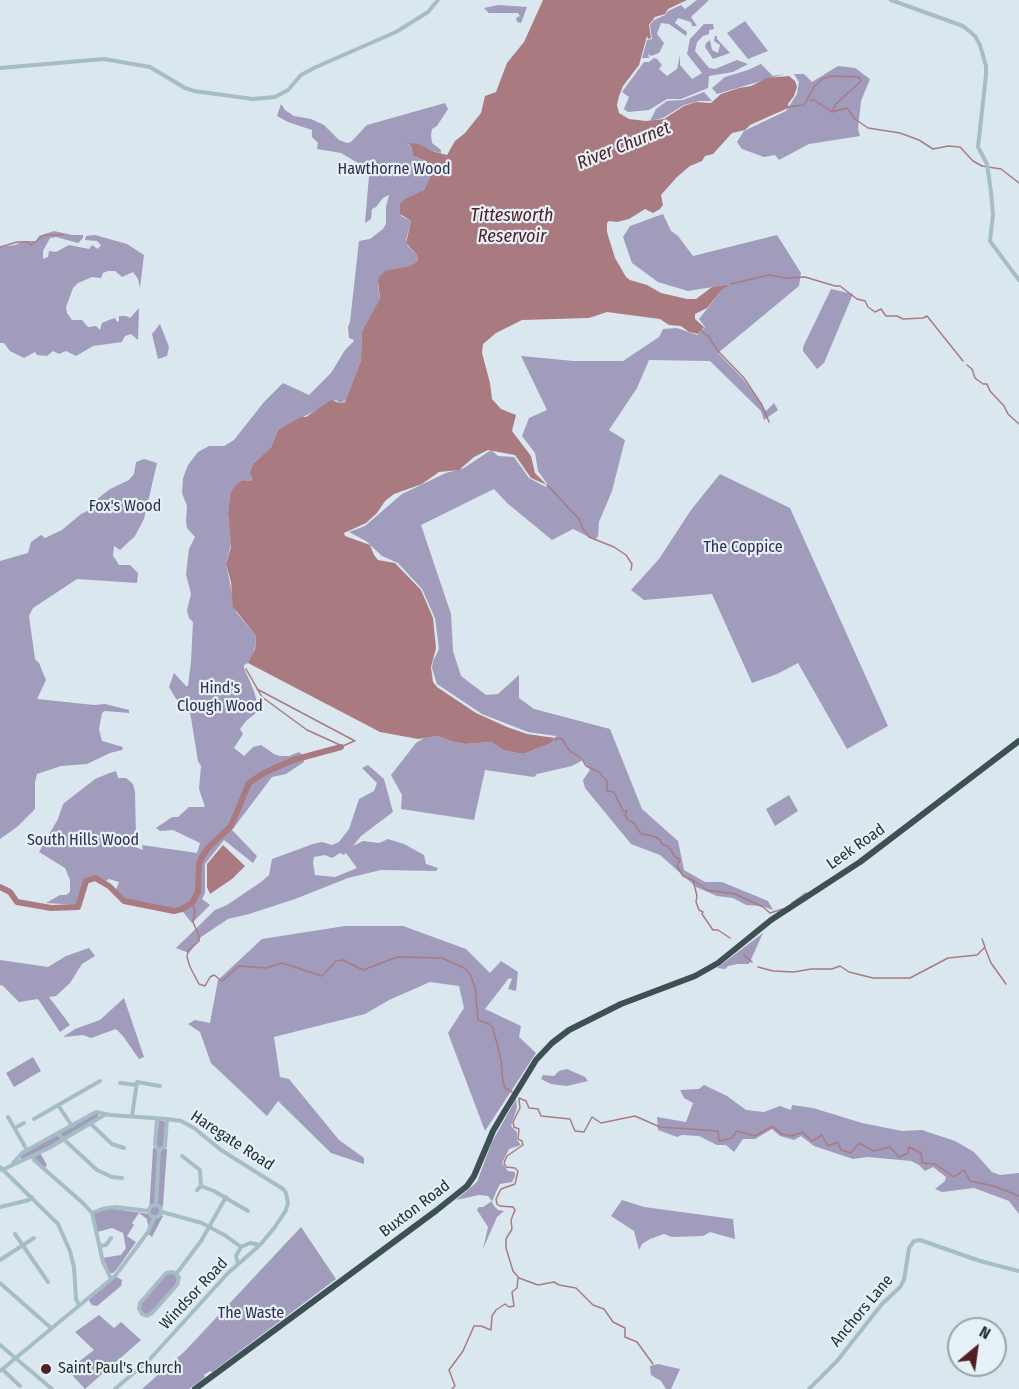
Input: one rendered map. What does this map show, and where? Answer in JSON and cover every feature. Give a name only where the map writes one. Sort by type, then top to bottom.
[{"type":"highway","name":"Leek Road","points":[[704,971],[777,915],[860,862],[1019,741]]},
{"type":"highway","name":"Buxton Road","points":[[195,1389],[462,1190],[474,1176],[493,1131],[503,1114],[536,1060],[552,1042],[569,1030],[621,1004],[704,971]]},
{"type":"street","points":[[0,68],[104,59],[150,67],[194,91],[253,99],[275,97],[288,90],[301,75],[404,27],[428,12],[438,0]]},
{"type":"street","points":[[891,0],[963,26],[975,36],[980,45],[986,66],[978,147],[987,167],[993,215],[990,241],[1019,280]]},
{"type":"street","points":[[34,1119],[100,1081]]},
{"type":"street","points":[[132,1116],[137,1082],[160,1086]]},
{"type":"street","points":[[120,1083],[137,1086]]},
{"type":"street","points":[[58,1105],[72,1126]]},
{"type":"street","points":[[13,1163],[27,1150],[93,1113],[98,1114],[98,1119]]},
{"type":"street","name":"Haregate Road","points":[[93,1113],[181,1121],[283,1189],[288,1197],[286,1210]]},
{"type":"street","points":[[79,1305],[76,1299],[74,1267],[63,1232],[53,1216],[0,1169],[32,1156],[107,1114]]},
{"type":"street","points":[[8,1117],[27,1150]]},
{"type":"street","points":[[156,1205],[159,1151],[155,1145],[157,1118]]},
{"type":"street","points":[[159,1151],[165,1146],[167,1119]]},
{"type":"street","points":[[15,1128],[24,1123]]},
{"type":"street","points":[[91,1124],[112,1144],[124,1148]]},
{"type":"street","points":[[58,1134],[97,1170],[122,1178]]},
{"type":"street","points":[[20,1155],[23,1160]]},
{"type":"street","points":[[32,1156],[92,1214],[103,1262],[111,1279]]},
{"type":"street","points":[[182,1156],[200,1170],[199,1188],[226,1197],[248,1211]]},
{"type":"street","points":[[0,1207],[29,1200],[32,1197]]},
{"type":"street","points":[[177,1273],[190,1258],[226,1197]]},
{"type":"street","points":[[149,1211],[150,1207],[156,1205]]},
{"type":"street","points":[[156,1205],[161,1208],[162,1212],[210,1226],[241,1247]]},
{"type":"street","points":[[92,1214],[102,1209],[116,1207],[149,1211]]},
{"type":"street","name":"Windsor Road","points":[[116,1389],[150,1359],[238,1264],[260,1245],[286,1210]]},
{"type":"street","points":[[149,1211],[154,1218]]},
{"type":"street","points":[[154,1218],[160,1216],[162,1212]]},
{"type":"street","points":[[20,1386],[1,1370],[111,1279],[151,1227],[154,1218]]},
{"type":"street","points":[[15,1234],[48,1282]]},
{"type":"street","points":[[0,1260],[34,1238]]},
{"type":"street","name":"Anchors Lane","points":[[809,1389],[844,1352],[882,1304],[900,1287],[904,1280],[909,1248],[914,1241],[920,1240],[980,1261],[1019,1271]]},
{"type":"street","points":[[100,1246],[111,1241]]},
{"type":"street","points":[[238,1264],[236,1256],[241,1247],[250,1243],[260,1245]]},
{"type":"street","points":[[166,1273],[177,1273],[179,1282],[171,1293],[152,1313],[147,1316],[142,1314],[138,1307],[144,1298],[166,1273]]},
{"type":"street","points":[[0,1283],[51,1328]]},
{"type":"street","points":[[0,1345],[52,1389]]},
{"type":"green space","points":[[697,0],[709,0],[691,17],[697,26],[692,26],[691,22],[678,18],[675,23],[687,32],[686,36],[669,24],[661,23],[657,34],[664,43],[659,53],[651,56],[648,54],[649,58],[642,58],[647,40],[652,39],[650,25],[654,20],[681,5],[685,9]]},
{"type":"green space","points":[[498,5],[527,7],[521,23],[517,22],[516,18],[520,16],[518,13],[489,13],[484,8]]},
{"type":"green space","points":[[745,21],[768,51],[748,59],[727,33]]},
{"type":"green space","points":[[704,24],[713,24],[714,29],[709,30],[709,34],[697,42],[695,51],[709,68],[715,69],[737,60],[748,64],[733,72],[709,76],[708,88],[681,99],[667,99],[649,110],[628,112],[624,109],[629,97],[622,92],[644,62],[657,59],[662,65],[659,69],[667,76],[677,69],[680,55],[680,65],[692,79],[702,73],[687,54],[690,39]]},
{"type":"green space","points":[[715,36],[730,53],[713,59],[705,47],[710,40],[712,50],[718,53],[720,45],[714,41]]},
{"type":"green space","points":[[761,64],[773,76],[785,74],[717,94],[712,88],[725,77]]},
{"type":"green space","points":[[838,66],[855,68],[870,79],[861,101],[858,129],[860,136],[809,144],[779,160],[775,155],[764,157],[742,149],[737,142],[744,131],[786,111],[797,94],[799,82],[794,74],[804,74],[812,82]]},
{"type":"green space","points":[[704,92],[712,101],[699,101],[684,105],[663,118],[650,121],[656,109],[667,101],[683,100]]},
{"type":"green space","points":[[445,103],[448,109],[437,126],[432,129],[431,135],[432,143],[441,150],[441,153],[428,150],[419,144],[407,144],[411,146],[413,156],[426,161],[434,168],[424,190],[400,205],[401,216],[411,221],[406,240],[407,245],[417,255],[418,261],[409,266],[387,271],[378,284],[380,300],[362,331],[361,360],[346,400],[340,403],[336,400],[278,430],[271,447],[254,463],[251,481],[242,480],[230,495],[228,513],[231,544],[226,564],[236,612],[256,636],[254,654],[244,668],[258,706],[257,712],[240,729],[243,734],[234,748],[244,756],[253,747],[261,745],[280,756],[289,756],[299,752],[303,755],[304,762],[286,774],[272,777],[232,830],[257,856],[253,863],[224,840],[205,864],[205,893],[202,899],[210,905],[192,923],[179,907],[172,908],[126,899],[116,890],[119,882],[109,879],[106,881],[95,876],[85,880],[83,893],[77,905],[46,903],[70,892],[70,880],[65,868],[39,852],[58,819],[63,804],[95,779],[116,771],[118,778],[126,778],[133,784],[136,836],[117,839],[115,843],[117,846],[130,845],[143,850],[142,845],[197,853],[200,843],[173,830],[160,831],[156,828],[172,817],[178,817],[189,807],[205,807],[199,789],[201,766],[198,761],[190,712],[176,699],[169,687],[174,673],[188,686],[191,662],[193,622],[187,610],[191,594],[186,574],[189,549],[195,537],[187,528],[187,506],[182,493],[183,478],[188,465],[198,452],[209,446],[224,446],[234,440],[264,402],[283,383],[309,395],[331,373],[354,340],[349,338],[348,327],[359,241],[370,239],[383,229],[386,224],[389,195],[372,209],[371,219],[365,223],[370,164],[358,163],[341,153],[317,149],[318,143],[312,137],[312,130],[277,116],[281,104],[294,116],[311,119],[324,125],[339,140],[347,143],[351,142],[367,125]]},
{"type":"green space","points":[[663,214],[671,231],[678,236],[693,256],[777,235],[801,273],[799,286],[718,353],[743,379],[766,411],[774,403],[778,410],[764,420],[761,411],[710,361],[649,360],[637,388],[609,430],[625,440],[612,491],[599,522],[598,536],[595,540],[573,529],[552,540],[507,503],[494,489],[421,525],[451,614],[453,651],[461,676],[486,695],[498,694],[519,675],[519,698],[534,709],[610,729],[642,809],[678,841],[684,870],[705,882],[722,882],[768,901],[773,910],[762,906],[746,905],[733,898],[717,896],[696,887],[660,855],[631,844],[585,788],[583,780],[590,770],[583,760],[572,766],[537,774],[534,777],[485,770],[474,820],[401,809],[402,795],[391,775],[416,743],[424,738],[437,736],[466,744],[491,742],[503,750],[526,753],[551,743],[556,736],[528,732],[482,714],[437,684],[432,668],[439,649],[435,618],[422,589],[398,563],[382,556],[366,541],[349,532],[365,526],[402,494],[446,473],[464,468],[491,450],[498,456],[514,457],[529,478],[546,487],[548,485],[538,471],[535,453],[522,436],[529,418],[547,410],[521,356],[574,361],[623,361],[659,337],[663,329],[677,328],[697,335],[705,327],[699,319],[721,291],[731,284],[688,291],[658,282],[632,263],[623,237],[630,226]]},
{"type":"green space","points":[[54,231],[83,235],[83,238],[78,243],[56,237],[50,238],[43,251],[43,259],[48,257],[49,251],[56,252],[69,245],[89,249],[92,245],[98,249],[101,245],[97,241],[85,240],[86,236],[95,235],[127,244],[144,255],[140,288],[133,272],[122,277],[115,271],[108,271],[103,273],[101,278],[92,277],[78,283],[73,288],[66,307],[72,320],[82,320],[88,327],[96,326],[100,330],[102,323],[115,318],[117,322],[119,316],[130,318],[139,308],[138,340],[131,334],[125,336],[122,342],[93,346],[76,356],[66,351],[59,354],[53,351],[47,356],[37,355],[35,352],[24,358],[10,351],[4,343],[0,343],[0,247],[15,245],[23,241],[36,241],[39,236]]},
{"type":"green space","points":[[831,289],[853,294],[824,363],[817,369],[803,351],[803,347]]},
{"type":"green space","points":[[160,324],[169,347],[167,356],[158,359],[152,334]]},
{"type":"green space","name":"Fox's Wood","points":[[144,459],[157,463],[144,519],[135,536],[120,550],[114,546],[113,556],[119,565],[130,565],[138,573],[137,583],[77,579],[33,608],[29,616],[35,659],[46,680],[37,699],[94,705],[105,704],[129,710],[129,713],[105,711],[102,713],[99,729],[102,741],[123,747],[122,750],[87,764],[61,766],[37,774],[35,809],[17,827],[0,839],[0,561],[28,553],[31,542],[41,535],[45,538],[62,530],[81,514],[98,506],[96,500],[110,489],[129,480],[134,474],[136,462]]},
{"type":"green space","name":"The Coppice","points":[[720,474],[790,508],[888,726],[847,749],[798,663],[752,683],[712,594],[644,600],[631,590],[659,559],[691,510]]},
{"type":"green space","points":[[368,765],[384,779],[393,812],[361,836],[353,846],[363,841],[379,843],[388,839],[404,844],[424,855],[426,864],[438,868],[436,871],[381,870],[348,878],[295,899],[228,919],[201,937],[189,953],[176,948],[215,910],[227,905],[269,875],[272,859],[313,844],[322,842],[332,845],[339,842],[349,829],[359,799],[374,791],[377,783],[362,768]],"holes":[[[340,853],[344,855],[346,853],[357,868],[335,877],[315,875],[314,857],[325,855],[332,858]]]},
{"type":"green space","points":[[789,795],[798,811],[775,826],[766,809]]},
{"type":"green space","points":[[345,926],[403,926],[466,949],[490,973],[501,961],[518,972],[516,991],[508,989],[512,979],[509,978],[485,1009],[521,1026],[519,1037],[536,1053],[485,1131],[448,1033],[464,1008],[459,986],[430,982],[389,1000],[365,1014],[274,1037],[280,1077],[289,1079],[339,1140],[364,1158],[364,1164],[331,1153],[278,1101],[267,1116],[211,1063],[200,1032],[188,1024],[195,1020],[210,1023],[218,980],[262,939]]},
{"type":"green space","points":[[763,933],[749,964],[728,966],[725,969],[717,968]]},
{"type":"green space","points":[[89,948],[95,956],[82,964],[70,983],[56,996],[49,997],[70,1025],[60,1032],[38,999],[19,1002],[0,985],[0,960],[48,967],[66,956]]},
{"type":"green space","points":[[124,998],[144,1057],[139,1059],[116,1029],[91,1038],[83,1035],[63,1037],[75,1029],[100,1020]]},
{"type":"green space","points":[[33,1057],[41,1071],[14,1087],[6,1073]]},
{"type":"green space","points":[[567,1069],[585,1077],[588,1081],[567,1086],[551,1084],[541,1079],[543,1075],[554,1076],[559,1071]]},
{"type":"green space","points":[[704,1085],[727,1096],[746,1110],[764,1112],[780,1106],[791,1110],[792,1105],[813,1108],[862,1123],[902,1131],[922,1130],[955,1141],[974,1152],[992,1172],[1000,1175],[1019,1173],[1019,1214],[1009,1201],[974,1188],[942,1192],[935,1189],[945,1181],[946,1177],[933,1167],[925,1171],[911,1161],[868,1157],[853,1159],[814,1146],[801,1136],[794,1140],[780,1136],[772,1129],[755,1139],[743,1139],[734,1152],[726,1145],[717,1145],[699,1136],[677,1137],[658,1130],[657,1117],[686,1122],[693,1103],[684,1098],[680,1090],[699,1089]]},
{"type":"green space","points":[[516,1099],[517,1108],[511,1126],[517,1132],[517,1140],[521,1145],[509,1149],[502,1163],[508,1171],[515,1172],[515,1176],[512,1182],[500,1184],[496,1192],[492,1202],[498,1210],[504,1211],[497,1217],[483,1249],[488,1227],[477,1210],[492,1201],[488,1196],[479,1195],[456,1200],[477,1182],[492,1142]]},
{"type":"green space","points":[[93,1113],[98,1114],[98,1119],[40,1153],[47,1165],[44,1169],[32,1156],[21,1159],[20,1155]]},
{"type":"green space","points":[[159,1120],[166,1122],[163,1148],[167,1149],[163,1205],[160,1215],[163,1216],[152,1237],[147,1233],[149,1230],[147,1219],[139,1213],[127,1236],[136,1242],[117,1269],[108,1274],[102,1258],[121,1255],[126,1248],[123,1233],[112,1228],[97,1232],[92,1213],[108,1208],[149,1214],[153,1148],[160,1149],[156,1147]]},
{"type":"green space","points":[[622,1200],[644,1207],[733,1219],[735,1239],[710,1232],[703,1236],[672,1237],[664,1234],[642,1244],[639,1250],[634,1231],[611,1216]]},
{"type":"green space","name":"The Waste","points":[[301,1227],[336,1279],[212,1372],[204,1375],[205,1377],[189,1389],[142,1389],[185,1351]]},
{"type":"green space","points":[[167,1274],[177,1275],[178,1282],[150,1314],[144,1314],[140,1304]]},
{"type":"green space","points":[[115,1276],[122,1280],[121,1286],[97,1306],[92,1305],[88,1299]]},
{"type":"green space","points":[[99,1315],[114,1328],[121,1322],[141,1340],[85,1389],[71,1374],[80,1367],[77,1363],[94,1350],[75,1332]]},
{"type":"green space","points":[[658,1364],[680,1369],[671,1389],[666,1389],[661,1381],[651,1375],[650,1366]]},
{"type":"water","name":"Tittesworth Reservoir","points":[[543,0],[687,0],[668,9],[665,14],[655,17],[649,25],[651,38],[648,39],[647,36],[639,65],[623,86],[617,105],[619,113],[629,119],[646,121],[664,119],[684,106],[696,102],[711,103],[721,94],[751,86],[767,78],[789,76],[795,81],[797,87],[788,108],[750,125],[745,130],[732,133],[713,154],[705,156],[702,161],[690,166],[677,177],[661,195],[663,205],[660,209],[653,213],[645,209],[629,219],[607,223],[607,232],[615,258],[630,280],[647,285],[661,293],[687,299],[696,299],[712,287],[731,284],[721,291],[707,308],[695,314],[695,319],[704,327],[698,334],[689,332],[681,326],[669,325],[660,319],[607,312],[589,318],[522,320],[496,333],[483,344],[482,353],[492,399],[501,409],[516,415],[512,431],[531,456],[535,473],[547,485],[531,478],[515,455],[488,450],[474,457],[459,470],[439,472],[422,484],[394,494],[366,523],[344,533],[345,536],[370,545],[378,560],[395,563],[421,590],[433,618],[436,648],[431,667],[433,682],[437,687],[476,713],[507,727],[527,734],[555,738],[551,743],[526,753],[517,753],[503,750],[491,742],[466,744],[437,736],[418,739],[380,732],[248,663],[255,650],[256,636],[233,607],[231,582],[226,564],[231,547],[228,513],[230,495],[234,487],[242,480],[251,481],[250,472],[254,463],[271,447],[278,430],[301,417],[306,417],[331,400],[345,402],[361,360],[362,331],[380,299],[379,277],[385,271],[409,266],[418,261],[417,255],[406,243],[411,221],[400,214],[400,204],[424,190],[434,168],[426,161],[413,156],[411,146],[407,143],[419,144],[447,155],[455,141],[465,133],[481,113],[485,96],[496,92],[507,63],[524,42]]},
{"type":"water","points":[[223,845],[245,866],[232,879],[210,894],[207,887],[207,864]]},
{"type":"waterway","name":"River Churnet","points":[[787,107],[804,105],[814,87],[822,79],[831,76],[859,77],[861,81],[836,104],[832,112],[847,108],[855,119],[868,128],[900,133],[919,140],[933,149],[948,146],[960,147],[973,161],[982,166],[1001,169],[1019,183]]},
{"type":"waterway","points":[[810,100],[814,100],[832,112]]},
{"type":"waterway","points":[[0,247],[17,242],[28,242],[31,245],[44,235],[63,235]]},
{"type":"waterway","points":[[731,284],[769,275],[786,278],[805,277],[840,286],[857,299],[865,301],[868,307],[875,312],[881,309],[886,316],[897,316],[903,319],[927,316],[963,361]]},
{"type":"waterway","points":[[700,330],[709,337],[717,350],[744,378],[762,405],[769,422]]},
{"type":"waterway","points":[[967,365],[972,369],[975,378],[987,384],[1008,414],[1019,424]]},
{"type":"waterway","points":[[547,485],[579,519],[589,537],[614,547],[626,555],[632,564],[631,570]]},
{"type":"waterway","points":[[246,669],[262,697],[307,730],[340,745]]},
{"type":"waterway","points":[[257,689],[355,741]]},
{"type":"waterway","points":[[555,740],[562,739],[569,750],[582,759],[586,766],[599,772],[607,781],[607,791],[614,792],[623,811],[627,811],[625,815],[628,820],[634,823],[641,834],[653,836],[669,847],[675,857],[680,859],[677,866],[683,876],[693,880]]},
{"type":"waterway","name":"River Churnet","points":[[343,746],[354,741]]},
{"type":"waterway","name":"River Churnet","points":[[0,887],[10,892],[17,902],[51,908],[78,907],[86,881],[95,878],[109,886],[124,901],[174,911],[182,909],[192,903],[198,892],[199,864],[202,857],[231,826],[249,783],[264,773],[293,760],[341,747]]},
{"type":"waterway","points":[[730,938],[718,930],[713,930],[702,914],[703,912],[699,910],[693,880],[707,890],[735,894],[763,907],[770,913],[783,909]]},
{"type":"waterway","points":[[792,903],[806,893]]},
{"type":"waterway","points":[[192,903],[195,911],[193,922],[199,941],[188,951],[187,957],[199,984],[205,986],[210,977],[214,975],[222,981],[239,966],[266,968],[282,963],[322,976],[336,961],[343,960],[363,970],[397,957],[442,958],[464,968],[470,974],[475,987],[478,1020],[493,1028],[501,1060],[503,1082],[505,1088],[512,1092]]},
{"type":"waterway","points":[[758,967],[773,971],[794,972],[832,969],[840,966],[849,972],[873,978],[910,978],[948,958],[977,955],[985,947],[982,939]]},
{"type":"waterway","points":[[985,948],[991,963],[1006,984]]},
{"type":"waterway","points":[[744,955],[752,962]]},
{"type":"waterway","points":[[519,1098],[526,1101],[529,1108],[538,1109],[541,1116],[570,1119],[575,1131],[584,1132],[592,1117],[601,1123],[635,1116],[660,1127],[718,1131],[719,1141],[732,1138],[737,1131],[755,1136],[773,1126],[781,1134],[792,1136],[802,1132],[812,1141],[822,1135],[828,1146],[838,1142],[841,1150],[851,1153],[859,1143],[874,1151],[890,1147],[899,1157],[908,1153],[909,1147],[921,1153],[922,1163],[935,1164],[954,1177],[964,1170],[970,1181],[994,1186],[1019,1196]]},
{"type":"waterway","points":[[519,1099],[520,1108],[513,1122],[514,1127],[519,1129],[518,1139],[523,1145],[507,1156],[504,1163],[506,1167],[515,1168],[518,1171],[515,1184],[501,1189],[496,1199],[500,1206],[513,1207],[515,1210],[511,1220],[512,1229],[506,1239],[506,1248],[513,1271],[519,1278],[538,1285],[554,1282],[576,1288],[593,1305],[604,1309],[613,1322],[625,1328],[625,1337],[637,1342],[653,1364]]},
{"type":"waterway","points":[[452,1389],[455,1386],[449,1370],[463,1351],[474,1326],[491,1330],[492,1316],[496,1310],[505,1304],[509,1307],[514,1306],[512,1292],[517,1288],[518,1278]]},
{"type":"place","name":"Saint Paul's Church","points":[[46,1369]]},
{"type":"park label","name":"Hawthorne Wood","points":[[394,170]]},
{"type":"park label","name":"Hind's Clough Wood","points":[[220,698]]},
{"type":"park label","name":"South Hills Wood","points":[[83,841]]}]
